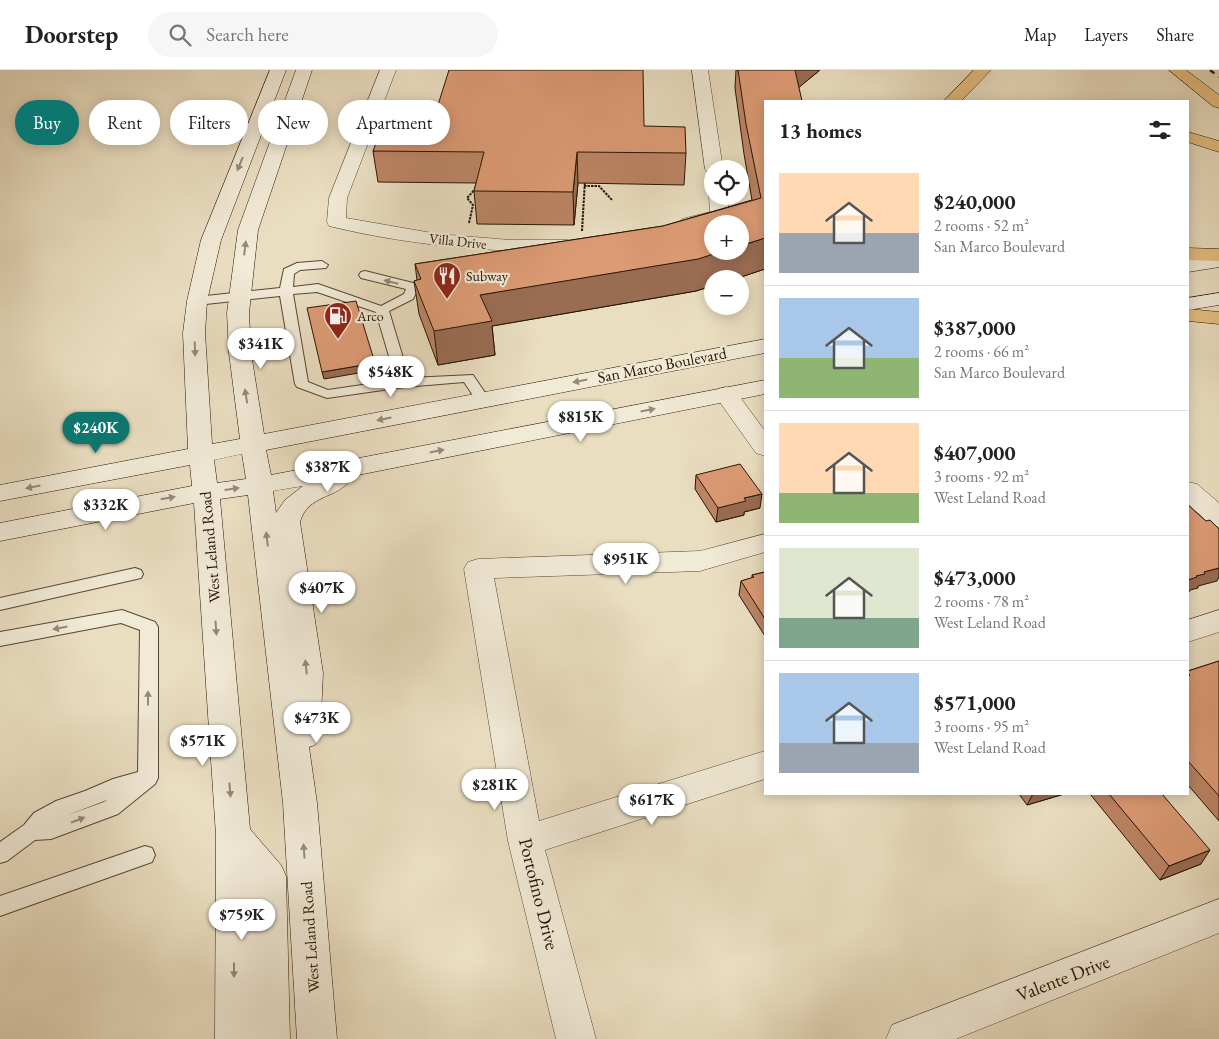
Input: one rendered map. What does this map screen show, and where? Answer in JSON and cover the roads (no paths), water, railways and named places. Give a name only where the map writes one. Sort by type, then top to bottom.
[{"type":"highway","points":[[953,100],[983,70]]},
{"type":"highway","points":[[1178,70],[1219,103]]},
{"type":"highway","points":[[1189,137],[1219,148]]},
{"type":"highway","points":[[1189,254],[1219,255]]},
{"type":"highway","points":[[1189,315],[1219,318]]},
{"type":"street","name":"West Leland Road","points":[[235,1039],[233,835],[201,454],[194,333],[197,301],[210,240],[278,70]]},
{"type":"street","name":"West Leland Road","points":[[304,70],[248,230],[239,297],[240,353],[254,444],[300,802],[317,1039]]},
{"type":"street","name":"Villa Drive","points":[[388,70],[338,198],[336,222],[438,240],[510,246],[583,246]]},
{"type":"street","points":[[700,70],[713,160]]},
{"type":"street","points":[[674,226],[720,215],[719,205]]},
{"type":"street","points":[[1189,266],[1219,261]]},
{"type":"street","points":[[1189,304],[1219,299]]},
{"type":"street","name":"San Marco Boulevard","points":[[0,493],[764,346]]},
{"type":"street","points":[[0,532],[168,498],[259,485],[764,387]]},
{"type":"street","points":[[726,394],[764,447]]},
{"type":"street","points":[[300,802],[308,673],[287,522],[288,515],[304,496],[390,460]]},
{"type":"street","points":[[1189,491],[1219,518]]},
{"type":"street","name":"Portofino Drive","points":[[576,1039],[525,841],[478,569],[700,561],[764,543]]},
{"type":"street","points":[[1189,631],[1219,621]]},
{"type":"street","points":[[525,841],[764,765]]},
{"type":"street","points":[[233,835],[268,876],[270,1039]]},
{"type":"street","name":"Valente Drive","points":[[906,1039],[1219,916]]},
{"type":"lane","points":[[322,265],[297,267],[288,272],[286,292],[302,384],[327,394],[404,383],[468,378],[483,400]]},
{"type":"lane","points":[[197,301],[318,288],[382,310],[409,296],[413,287],[365,276]]},
{"type":"lane","points":[[382,310],[404,383]]},
{"type":"lane","points":[[0,604],[135,574]]},
{"type":"lane","points":[[0,639],[122,616],[148,628],[148,778],[113,788],[41,819],[32,831],[0,854]]},
{"type":"lane","points":[[0,906],[145,856]]},
{"type":"railway","points":[[1210,70],[1219,77]]},
{"type":"place","name":"Subway","points":[[447,300]]},
{"type":"place","name":"Arco","points":[[338,340]]}]
